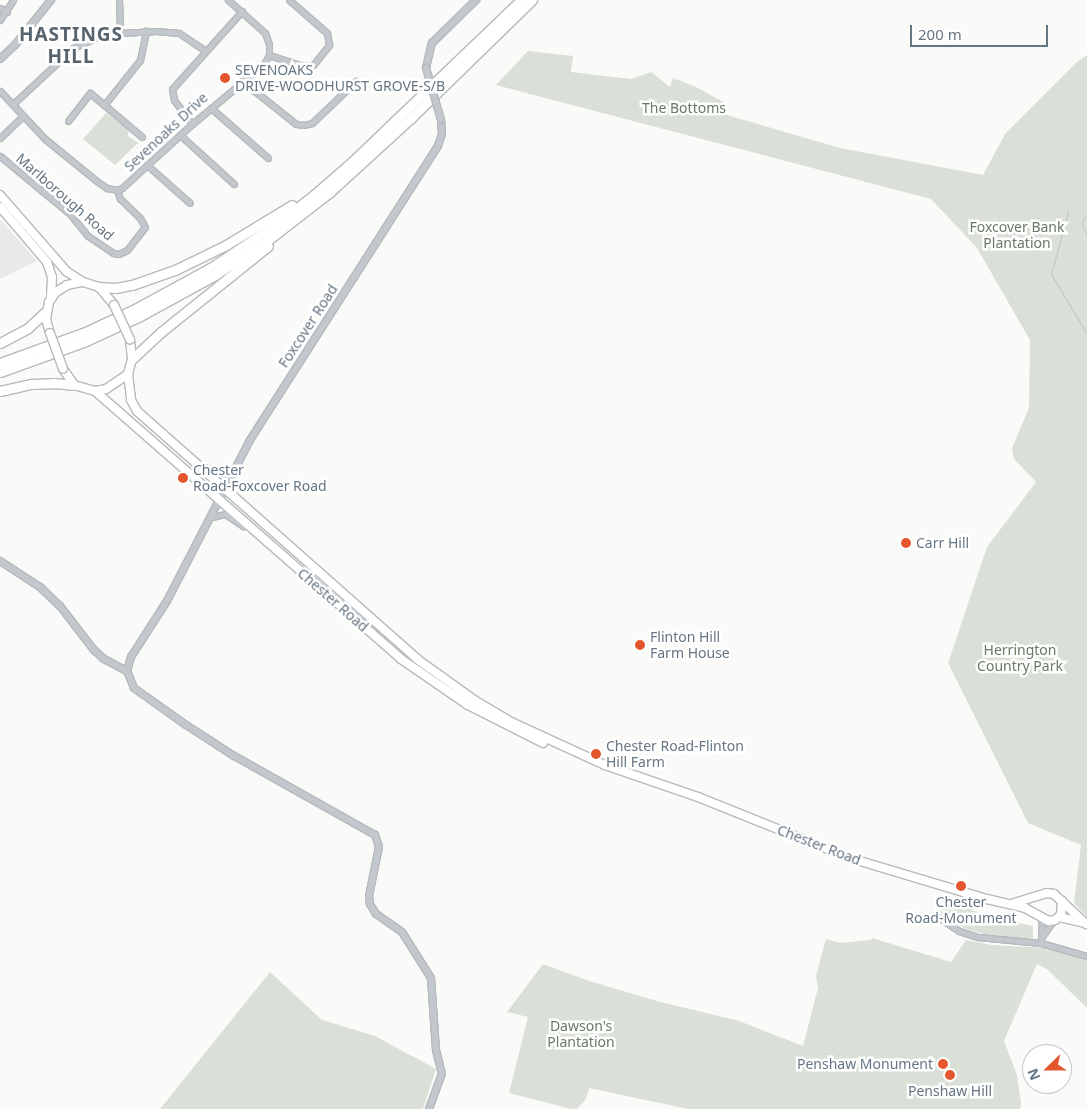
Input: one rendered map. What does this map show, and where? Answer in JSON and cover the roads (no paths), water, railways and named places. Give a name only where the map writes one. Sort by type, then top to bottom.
[{"type":"highway","points":[[0,364],[83,334],[137,308],[212,267],[275,225],[352,162],[521,0]]},
{"type":"highway","points":[[132,359],[161,332],[305,217],[411,118],[532,0]]},
{"type":"highway","points":[[100,287],[116,288],[132,285],[174,270],[226,246],[294,204],[352,162]]},
{"type":"highway","points":[[0,372],[86,341],[178,296],[268,240],[330,192]]},
{"type":"highway","points":[[0,343],[28,328],[46,311]]},
{"type":"highway","points":[[0,391],[31,384],[54,383],[74,385]]},
{"type":"main road","points":[[0,195],[66,271],[83,282],[100,287],[114,306],[130,340],[132,359],[128,374],[120,382],[95,392],[74,385],[63,369],[50,333],[46,311],[51,297],[52,277],[47,262],[0,207]]},
{"type":"main road","points":[[51,297],[66,285],[83,282]]},
{"type":"main road","name":"Chester Road","points":[[128,374],[131,400],[137,411],[226,488],[332,585],[436,674],[511,722],[602,764]]},
{"type":"main road","name":"Chester Road","points":[[95,392],[364,628],[428,679],[468,705],[508,727],[559,750],[698,797],[850,858],[987,899],[1011,904],[1042,896]]},
{"type":"main road","points":[[1040,916],[1036,905],[1042,896],[1054,894],[1086,924]]},
{"type":"main road","points":[[1056,919],[1063,911],[1062,901]]},
{"type":"main road","points":[[1011,904],[1040,916],[1086,924]]},
{"type":"street","points":[[0,20],[7,12],[13,0]]},
{"type":"street","points":[[0,60],[15,45],[51,0]]},
{"type":"street","points":[[119,0],[120,32]]},
{"type":"street","points":[[228,0],[265,33],[269,44],[269,54],[303,66],[313,65],[329,44],[327,33],[289,0]]},
{"type":"street","name":"Foxcover Road","points":[[127,671],[131,657],[167,602],[250,440],[438,146],[442,134],[440,120],[426,68],[432,43],[476,0]]},
{"type":"street","points":[[0,8],[7,12]]},
{"type":"street","points":[[192,124],[174,100],[172,89],[242,11]]},
{"type":"street","points":[[104,105],[140,60],[146,31]]},
{"type":"street","points":[[13,104],[73,48],[104,34],[146,31],[179,33],[206,51]]},
{"type":"street","name":"Sevenoaks Drive","points":[[116,190],[132,181],[146,165],[180,134],[264,64],[269,54]]},
{"type":"street","points":[[242,81],[296,124],[304,125],[312,123],[356,81]]},
{"type":"street","points":[[0,91],[45,139],[98,182],[107,188],[116,190]]},
{"type":"street","points":[[68,120],[90,94],[142,137]]},
{"type":"street","points":[[211,108],[268,158]]},
{"type":"street","points":[[0,138],[23,116]]},
{"type":"street","points":[[180,134],[234,184]]},
{"type":"street","name":"Marlborough Road","points":[[0,156],[70,214],[88,236],[113,253],[119,254],[127,250],[145,227],[140,218],[123,203],[116,190]]},
{"type":"street","points":[[146,165],[190,203]]},
{"type":"street","points":[[184,452],[218,475],[226,474],[235,468]]},
{"type":"street","points":[[212,517],[221,514],[230,515],[274,548]]},
{"type":"street","points":[[0,561],[40,587],[60,606],[94,650],[104,659],[127,671],[134,688],[186,726],[234,756],[376,835],[379,847],[369,896],[370,904],[376,914],[402,932],[428,970],[431,982],[436,1050],[442,1074],[429,1109]]},
{"type":"street","points":[[936,916],[960,931],[978,937],[1041,943],[1087,956]]},
{"type":"street","points":[[1040,916],[1041,943]]},
{"type":"street","points":[[1042,936],[1056,919]]},
{"type":"waterway","points":[[1068,212],[1051,274],[1087,334]]},
{"type":"waterway","points":[[1084,217],[1082,224],[1087,235]]},
{"type":"place","name":"SEVENOAKS DRIVE-WOODHURST GROVE-S/B","points":[[225,78]]},
{"type":"place","name":"Chester Road-Foxcover Road","points":[[183,478]]},
{"type":"place","name":"Carr Hill","points":[[906,543]]},
{"type":"place","name":"Flinton Hill Farm House","points":[[640,645]]},
{"type":"place","name":"Chester Road-Flinton Hill Farm","points":[[596,754]]},
{"type":"place","name":"Chester Road-Monument","points":[[961,886]]},
{"type":"place","name":"Penshaw Monument","points":[[943,1064]]},
{"type":"place","name":"Penshaw Hill","points":[[950,1075]]},
{"type":"district","name":"HASTINGS HILL","points":[[71,46]]},
{"type":"park label","name":"The Bottoms","points":[[684,108]]},
{"type":"park label","name":"Foxcover Bank Plantation","points":[[1017,236]]},
{"type":"park label","name":"Herrington Country Park","points":[[1020,658]]},
{"type":"park label","name":"Dawson's Plantation","points":[[581,1034]]}]
